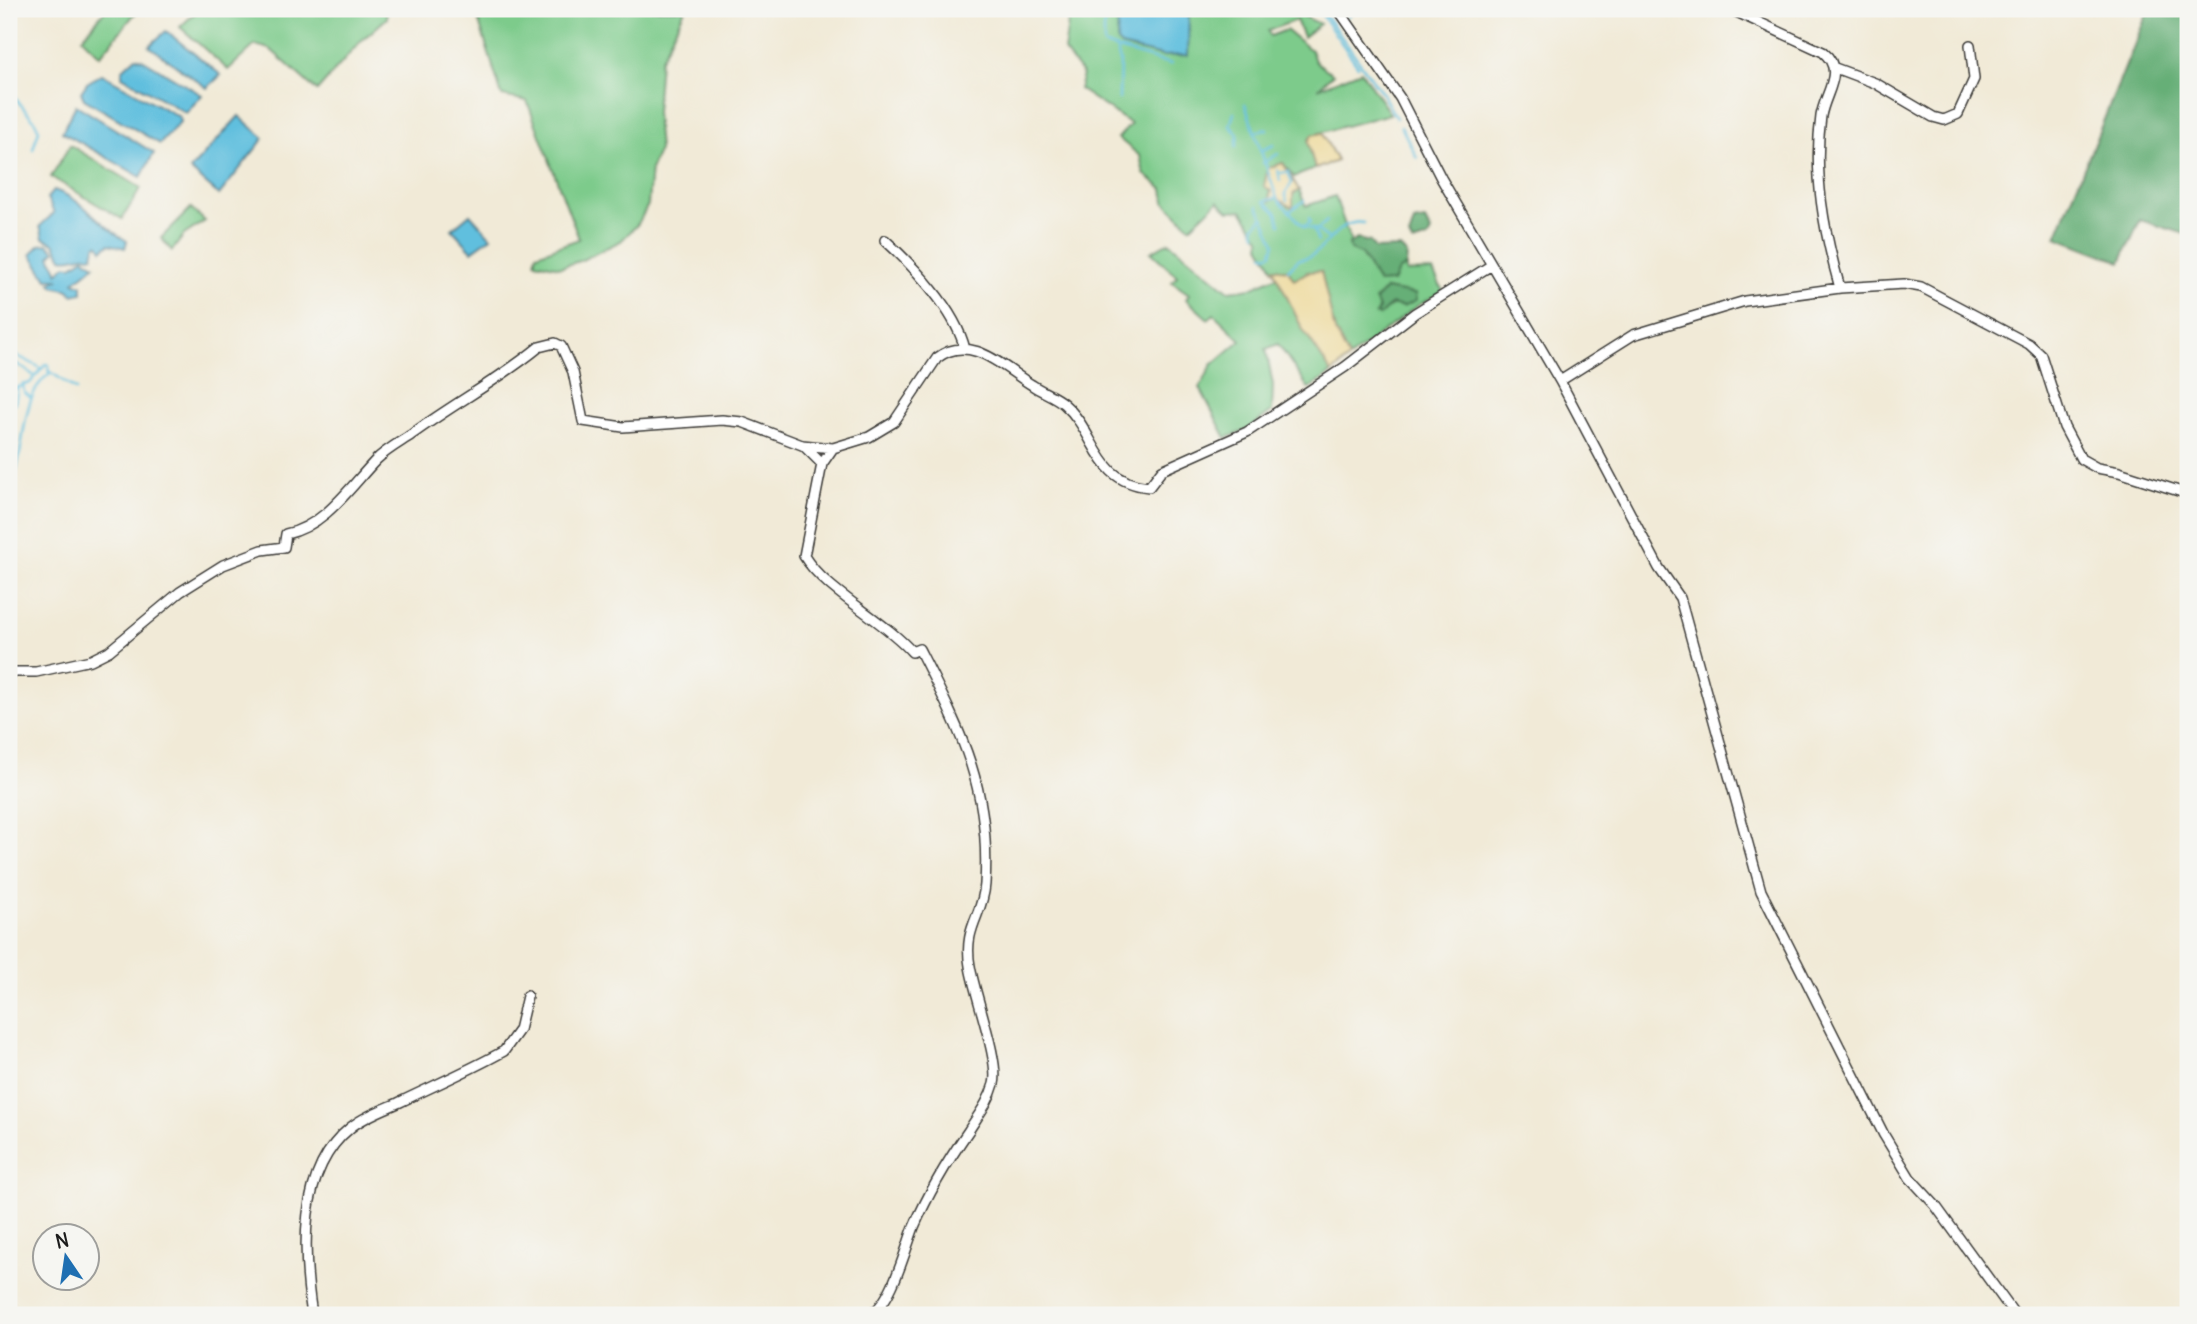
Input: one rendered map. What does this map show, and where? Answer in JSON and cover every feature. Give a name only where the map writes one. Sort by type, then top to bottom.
[{"type":"street","points":[[1730,9],[1823,52],[1831,59],[1835,68],[1822,112],[1819,169],[1823,221],[1840,288]]},
{"type":"street","points":[[1343,11],[1400,97],[1490,266],[1560,381],[1659,568],[1680,598],[1761,891],[1897,1157],[2015,1315]]},
{"type":"street","points":[[1835,68],[1875,83],[1933,117],[1944,120],[1958,114],[1974,79],[1970,45]]},
{"type":"street","points":[[885,240],[912,264],[956,322],[965,349]]},
{"type":"street","points":[[9,672],[36,673],[91,660],[109,651],[180,592],[223,565],[262,550],[284,547],[286,534],[312,524],[328,512],[378,458],[433,417],[479,390],[539,346],[561,346],[570,360],[583,421],[623,427],[742,422],[802,444],[833,448],[869,437],[894,422],[937,358],[946,351],[965,349],[999,361],[1064,404],[1110,472],[1133,486],[1149,487],[1162,470],[1247,432],[1345,367],[1415,313],[1490,266]]},
{"type":"street","points":[[1560,381],[1633,335],[1745,301],[1840,288],[1904,284],[1921,287],[2016,335],[2041,355],[2064,427],[2081,459],[2097,468],[2119,472],[2188,494]]},
{"type":"street","points":[[802,444],[822,464]]},
{"type":"street","points":[[833,448],[822,464],[804,556],[814,570],[888,628],[912,652],[919,649],[962,740],[984,808],[987,838],[985,889],[967,939],[981,1016],[994,1055],[995,1081],[985,1108],[969,1130],[915,1225],[892,1285],[877,1312],[870,1315]]},
{"type":"street","points":[[312,1315],[307,1278],[306,1229],[312,1192],[328,1152],[350,1128],[504,1051],[519,1030],[527,996]]},
{"type":"green space","points":[[106,9],[138,10],[100,56],[82,38]]},
{"type":"green space","points":[[199,9],[220,9],[221,14],[225,9],[386,9],[387,18],[360,42],[317,91],[270,49],[255,45],[228,70],[180,27]]},
{"type":"green space","points":[[475,9],[685,9],[660,61],[656,112],[659,150],[651,168],[648,205],[638,224],[621,241],[580,261],[560,267],[535,262],[537,254],[579,239],[527,101],[502,96]]},
{"type":"green space","points":[[1070,9],[1134,9],[1118,12],[1121,46],[1163,56],[1188,55],[1189,9],[1321,9],[1305,17],[1320,24],[1303,37],[1296,20],[1268,31],[1270,36],[1286,30],[1311,50],[1315,61],[1333,74],[1318,88],[1361,71],[1390,114],[1312,135],[1308,142],[1315,169],[1294,177],[1283,163],[1268,168],[1270,201],[1277,198],[1293,208],[1293,194],[1299,190],[1306,206],[1335,196],[1351,243],[1349,244],[1361,254],[1370,269],[1398,271],[1406,266],[1406,272],[1433,271],[1443,291],[1417,306],[1349,358],[1335,331],[1321,271],[1308,272],[1294,280],[1288,270],[1273,268],[1260,245],[1261,240],[1242,210],[1229,211],[1218,201],[1190,227],[1165,202],[1163,189],[1144,174],[1140,156],[1118,138],[1131,124],[1079,89],[1083,75],[1064,51]],"holes":[[[1385,289],[1415,295],[1376,314]]]},
{"type":"green space","points":[[2149,9],[2188,9],[2188,235],[2140,220],[2121,262],[2056,237]]},
{"type":"green space","points":[[70,145],[141,188],[122,219],[51,177]]},
{"type":"green space","points":[[191,208],[205,221],[184,235],[172,251],[161,238]]},
{"type":"green space","points":[[1425,220],[1431,232],[1428,238],[1413,243],[1409,237],[1414,222]]},
{"type":"green space","points":[[1357,239],[1370,242],[1375,249],[1400,248],[1407,255],[1406,266],[1398,271],[1393,282],[1378,283],[1361,254],[1350,250],[1349,244]]},
{"type":"green space","points":[[1169,242],[1229,291],[1251,288],[1277,276],[1302,328],[1332,373],[1309,389],[1278,344],[1266,349],[1273,385],[1272,411],[1247,430],[1226,438],[1200,388],[1212,365],[1241,340],[1214,314],[1208,319],[1186,299],[1189,294],[1172,282],[1177,276],[1151,252]]},
{"type":"green space","points":[[1385,289],[1415,294],[1416,301],[1403,307],[1391,304],[1379,316],[1376,314],[1379,308],[1375,300]]},
{"type":"sand","points":[[1322,133],[1337,161],[1315,169],[1308,142],[1312,135]]},
{"type":"sand","points":[[1283,163],[1299,190],[1293,194],[1293,208],[1277,198],[1269,201],[1271,191],[1264,186],[1268,168]]},
{"type":"sand","points":[[1273,268],[1288,270],[1294,280],[1308,272],[1321,271],[1335,331],[1349,358],[1332,373],[1302,328]]},
{"type":"water","points":[[1134,9],[1189,9],[1188,55],[1163,56],[1121,46],[1117,42],[1118,12]]},
{"type":"water","points":[[166,31],[221,75],[207,88],[149,46]]},
{"type":"water","points":[[136,57],[202,95],[186,113],[122,76],[122,70]]},
{"type":"water","points":[[102,74],[179,117],[180,122],[160,144],[84,99],[81,92],[87,83]]},
{"type":"water","points":[[76,105],[154,153],[141,177],[62,132]]},
{"type":"water","points":[[239,116],[264,138],[219,195],[190,170]]},
{"type":"water","points":[[54,190],[75,200],[127,241],[125,248],[109,244],[102,250],[98,244],[93,256],[62,258],[54,243],[43,238],[40,226],[54,213],[47,198]]},
{"type":"water","points":[[470,214],[491,237],[472,251],[452,229]]},
{"type":"water","points":[[48,244],[55,251],[50,256],[58,273],[66,265],[72,266],[84,258],[95,265],[74,282],[82,285],[82,293],[73,295],[69,290],[53,286],[51,283],[59,279],[47,279],[31,254],[40,245]]},
{"type":"waterway","points":[[1104,9],[1104,45],[1171,64]]},
{"type":"waterway","points":[[1321,9],[1380,90],[1396,118]]},
{"type":"waterway","points":[[1333,9],[1337,15]]},
{"type":"waterway","points":[[1348,17],[1354,9]]},
{"type":"waterway","points":[[1323,17],[1358,66]]},
{"type":"waterway","points":[[1116,48],[1120,61],[1119,99]]},
{"type":"waterway","points":[[9,91],[34,120],[39,130],[33,149]]},
{"type":"waterway","points":[[1245,104],[1277,198],[1304,227],[1317,230],[1329,239]]},
{"type":"waterway","points":[[1234,113],[1230,126],[1238,134],[1236,147]]},
{"type":"waterway","points":[[1401,126],[1417,158]]},
{"type":"waterway","points":[[1255,132],[1267,129]]},
{"type":"waterway","points":[[1260,151],[1274,145]]},
{"type":"waterway","points":[[1263,163],[1278,154]]},
{"type":"waterway","points":[[1278,170],[1280,181]]},
{"type":"waterway","points":[[1281,173],[1288,172],[1292,183],[1285,193],[1287,201]]},
{"type":"waterway","points":[[1264,201],[1277,198]]},
{"type":"waterway","points":[[1264,201],[1277,213],[1280,224]]},
{"type":"waterway","points":[[1290,211],[1304,201]]},
{"type":"waterway","points":[[1258,206],[1275,243],[1272,253]]},
{"type":"waterway","points":[[1256,234],[1254,227],[1263,217]]},
{"type":"waterway","points":[[1305,226],[1310,222],[1309,218]]},
{"type":"waterway","points":[[1317,230],[1327,221]]},
{"type":"waterway","points":[[1288,270],[1299,259],[1317,252],[1344,226],[1364,223]]},
{"type":"waterway","points":[[1313,228],[1318,241]]},
{"type":"waterway","points":[[1264,254],[1270,255]]},
{"type":"waterway","points":[[10,352],[41,368]]},
{"type":"waterway","points":[[9,375],[13,376],[16,363],[33,375]]},
{"type":"waterway","points":[[9,404],[15,403],[18,387],[30,383],[46,364],[49,365]]},
{"type":"waterway","points":[[9,488],[19,460],[27,412],[39,384],[49,374],[49,365]]},
{"type":"waterway","points":[[48,370],[76,390]]},
{"type":"waterway","points":[[23,384],[24,392],[31,398]]},
{"type":"waterway","points":[[9,390],[18,387]]}]
